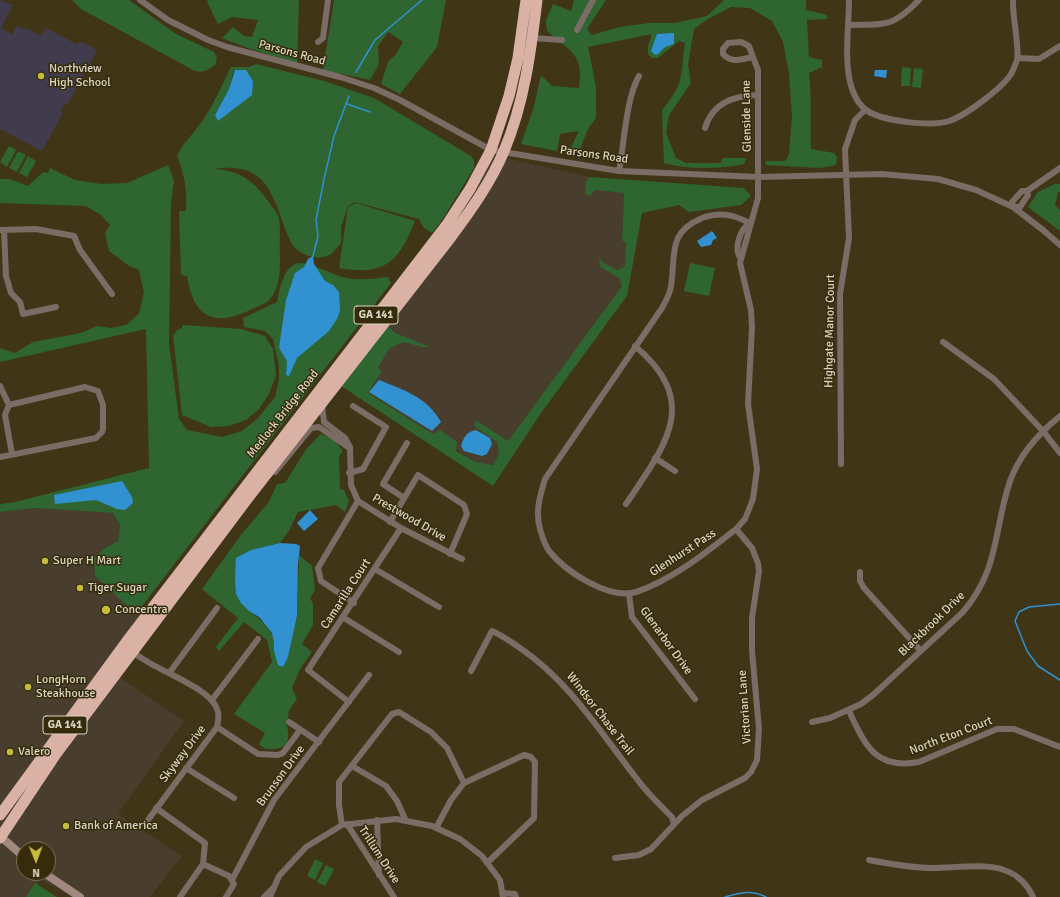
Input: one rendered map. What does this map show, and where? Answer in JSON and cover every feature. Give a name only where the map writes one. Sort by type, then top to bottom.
[{"type":"highway","name":"Medlock Bridge Road","points":[[0,815],[123,646],[270,452],[448,223],[470,189],[491,150],[509,96],[518,58],[526,0]]},
{"type":"highway","name":"Medlock Bridge Road","points":[[0,837],[56,754],[132,652],[451,237],[480,196],[504,152],[517,109],[533,38],[537,0]]},
{"type":"main road","points":[[0,837],[16,850]]},
{"type":"main road","points":[[56,881],[80,897]]},
{"type":"street","name":"Parsons Road","points":[[140,0],[168,20],[215,43],[340,77],[374,88],[400,100],[491,150],[620,171],[759,177],[845,174],[905,175],[938,179],[976,190],[1013,207],[1060,245]]},
{"type":"street","points":[[318,42],[323,38],[328,0]]},
{"type":"street","points":[[577,30],[593,0]]},
{"type":"street","points":[[849,0],[849,79],[855,96],[865,110],[890,119],[931,123],[949,121],[974,107],[1002,85],[1010,75],[1018,58],[1013,0]]},
{"type":"street","points":[[849,25],[894,22],[902,17],[919,0]]},
{"type":"street","points":[[533,38],[562,40]]},
{"type":"street","name":"Glenside Lane","points":[[753,57],[736,61],[728,60],[723,54],[723,49],[728,43],[741,42],[748,46],[753,57],[758,70],[759,177]]},
{"type":"street","points":[[1018,58],[1024,60],[1039,59],[1060,46]]},
{"type":"street","points":[[620,171],[631,97],[634,84],[639,76]]},
{"type":"street","points":[[705,128],[714,109],[721,104],[732,98],[758,95]]},
{"type":"street","name":"Highgate Manor Court","points":[[841,464],[840,294],[849,238],[845,149],[850,130],[855,120],[865,110]]},
{"type":"street","points":[[1013,207],[1020,207],[1028,195],[1028,191],[1060,168]]},
{"type":"street","name":"Glenhurst Pass","points":[[750,223],[726,214],[706,217],[689,224],[684,229],[674,246],[671,286],[669,295],[662,308],[545,479],[537,506],[540,528],[544,542],[570,571],[607,591],[629,594],[652,586],[670,576],[736,529],[744,519],[753,499],[757,469],[748,404],[752,327],[751,310],[741,259],[751,228],[750,223],[758,198],[759,177]]},
{"type":"street","points":[[56,306],[23,314],[20,302],[11,293],[6,276],[2,230],[36,229],[74,236],[80,250],[112,294]]},
{"type":"street","points":[[943,342],[994,379],[1043,431],[1060,453]]},
{"type":"street","points":[[626,504],[668,437],[672,414],[672,398],[661,372],[652,360],[635,346]]},
{"type":"street","points":[[0,386],[9,405],[5,415],[12,454]]},
{"type":"street","points":[[0,457],[96,438],[102,432],[103,405],[98,391],[85,388],[9,405]]},
{"type":"street","points":[[322,405],[324,422],[344,438],[350,447]]},
{"type":"street","points":[[350,473],[362,469],[386,427],[353,406]]},
{"type":"street","name":"Blackbrook Drive","points":[[812,722],[830,718],[849,711],[873,695],[963,612],[982,587],[993,559],[1005,499],[1011,480],[1024,456],[1043,431],[1060,416]]},
{"type":"street","name":"Medlock Bridge Road","points":[[259,485],[275,471],[312,428],[319,427],[350,447]]},
{"type":"street","points":[[404,498],[383,484],[407,443]]},
{"type":"street","name":"Prestwood Drive","points":[[350,447],[351,485],[358,501],[390,522],[462,559]]},
{"type":"street","points":[[655,458],[675,472]]},
{"type":"street","points":[[390,522],[418,475],[464,505],[467,514],[450,554]]},
{"type":"street","points":[[354,603],[321,581],[318,568],[358,501]]},
{"type":"street","name":"Camarilla Court","points":[[349,702],[308,670],[354,603],[401,528]]},
{"type":"street","name":"Victorian Lane","points":[[615,858],[645,853],[657,844],[674,824],[702,800],[745,778],[754,766],[759,754],[759,729],[752,651],[752,618],[759,571],[758,562],[752,548],[736,529]]},
{"type":"street","points":[[375,569],[439,606]]},
{"type":"street","points":[[860,572],[860,581],[864,588],[921,651]]},
{"type":"street","name":"Glenarbor Drive","points":[[629,594],[632,617],[695,699]]},
{"type":"street","points":[[170,672],[217,608]]},
{"type":"street","points":[[344,618],[399,652]]},
{"type":"street","name":"Windsor Chase Trail","points":[[471,671],[492,631],[500,634],[527,652],[550,670],[575,696],[638,781],[672,817],[674,824]]},
{"type":"street","points":[[123,646],[155,666],[170,672],[212,700],[258,639]]},
{"type":"street","name":"Brunson Drive","points":[[226,897],[234,884],[232,880],[274,800],[369,675]]},
{"type":"street","name":"Skyway Drive","points":[[145,824],[217,727],[219,719],[218,709],[212,700]]},
{"type":"street","name":"North Eton Court","points":[[849,711],[868,748],[880,758],[894,763],[906,764],[919,762],[997,729],[1014,729],[1060,747]]},
{"type":"street","points":[[345,825],[339,805],[340,782],[392,714],[399,712],[431,732],[447,748],[464,783]]},
{"type":"street","points":[[289,722],[319,742]]},
{"type":"street","points":[[217,727],[263,756],[283,753],[300,730]]},
{"type":"street","points":[[436,828],[451,800],[464,783],[524,755],[531,757],[535,762],[534,818],[487,863]]},
{"type":"street","points":[[352,766],[386,786],[396,801],[406,821]]},
{"type":"street","points":[[186,768],[234,798]]},
{"type":"street","points":[[156,808],[205,843],[203,864],[180,897]]},
{"type":"street","points":[[270,897],[279,876],[306,847],[345,825],[377,820],[396,819],[436,828],[460,838],[482,856],[500,880],[503,895],[515,894],[516,897]]},
{"type":"street","points":[[377,820],[380,875]]},
{"type":"street","name":"Trillum Drive","points":[[345,825],[394,897]]},
{"type":"street","points":[[869,860],[932,868],[992,868],[1003,870],[1019,878],[1033,897]]},
{"type":"street","points":[[203,864],[229,876],[232,880]]},
{"type":"street","points":[[264,897],[276,885]]},
{"type":"street","points":[[275,897],[276,885]]},
{"type":"shaded area","name":"Northview High School","points":[[0,0],[13,5],[1,28],[12,35],[17,26],[25,30],[26,28],[41,36],[46,28],[78,45],[80,41],[97,50],[68,104],[65,103],[61,111],[63,113],[42,151],[0,129]]},
{"type":"shaded area","points":[[492,155],[590,177],[586,182],[595,190],[624,193],[622,241],[626,242],[625,266],[617,270],[602,262],[600,257],[600,267],[619,278],[622,286],[508,441],[477,420],[474,426],[497,441],[499,453],[493,465],[476,462],[368,393],[382,371],[378,368],[389,349],[404,342],[421,347],[429,347],[396,333],[377,317]]},
{"type":"shaded area","points":[[35,508],[113,513],[120,525],[118,541],[105,548],[136,614],[154,622],[115,674],[184,721],[118,814],[182,856],[150,897],[72,897],[44,881],[56,881],[56,841],[16,841],[16,881],[39,881],[29,897],[0,897],[0,512]]},
{"type":"green space","points":[[72,0],[129,0],[176,34],[214,52],[217,58],[215,65],[207,70],[193,70],[81,9]]},
{"type":"green space","points":[[208,0],[299,0],[297,64],[222,38],[233,27],[244,36],[252,37],[258,20],[232,17],[218,24],[207,2]]},
{"type":"green space","points":[[334,0],[446,0],[437,47],[400,94],[381,84],[388,62],[396,54],[403,42],[388,32],[378,46],[379,64],[370,80],[323,70]]},
{"type":"green space","points":[[574,0],[606,0],[587,29],[592,35],[620,27],[649,23],[675,23],[707,16],[724,0],[806,0],[806,10],[827,15],[827,19],[807,20],[809,57],[822,60],[822,67],[809,73],[811,102],[811,149],[834,153],[837,157],[836,165],[820,168],[766,165],[765,161],[785,161],[789,154],[792,117],[789,74],[783,42],[772,21],[750,8],[731,7],[708,19],[694,29],[688,65],[691,83],[669,115],[666,133],[676,158],[686,163],[720,163],[723,158],[746,158],[744,164],[724,167],[694,168],[664,163],[662,110],[675,93],[678,86],[682,72],[685,43],[679,41],[658,58],[652,58],[648,54],[648,46],[652,34],[588,47],[596,87],[596,118],[588,129],[578,154],[571,147],[579,131],[560,134],[557,151],[521,144],[533,110],[541,75],[552,86],[579,88],[580,77],[577,61],[569,49],[547,31],[546,20],[553,4],[571,11]]},
{"type":"green space","points":[[256,64],[324,81],[374,98],[471,156],[474,160],[474,168],[442,220],[432,233],[424,228],[419,219],[355,202],[348,206],[341,227],[341,243],[331,254],[321,257],[304,254],[295,248],[287,234],[274,199],[261,180],[252,173],[241,169],[216,169],[241,175],[254,184],[275,210],[280,223],[280,272],[274,293],[267,302],[237,315],[225,318],[215,318],[207,315],[200,309],[194,301],[187,276],[181,275],[179,211],[186,211],[186,197],[184,177],[177,156],[207,114],[231,67],[249,67]],"holes":[[[234,70],[252,95],[215,115],[229,89]]]},
{"type":"green space","points":[[902,67],[911,68],[910,86],[901,86]]},
{"type":"green space","points":[[914,68],[923,69],[921,88],[912,87]]},
{"type":"green space","points":[[9,146],[16,150],[7,167],[0,162]]},
{"type":"green space","points":[[18,151],[26,155],[17,172],[9,168]]},
{"type":"green space","points":[[28,156],[36,161],[27,177],[19,173]]},
{"type":"green space","points":[[168,165],[174,181],[171,204],[169,344],[179,419],[187,430],[222,437],[242,431],[258,418],[275,397],[279,379],[279,366],[273,339],[265,331],[244,327],[243,318],[277,302],[284,276],[295,264],[305,264],[353,279],[388,277],[391,283],[136,614],[95,576],[94,558],[105,548],[118,541],[120,525],[113,513],[35,508],[0,512],[0,504],[15,502],[149,468],[146,329],[0,362],[0,348],[15,353],[33,342],[81,333],[97,326],[111,328],[126,325],[139,314],[144,293],[139,270],[129,266],[109,251],[105,233],[110,225],[101,215],[86,206],[0,203],[0,179],[10,179],[28,186],[43,172],[48,173],[50,168],[75,180],[101,184],[127,183]]},
{"type":"green space","points":[[590,177],[744,188],[751,196],[741,205],[689,212],[679,205],[642,213],[627,296],[541,413],[493,486],[332,380],[377,317],[396,333],[430,347],[421,347],[404,342],[389,349],[378,368],[382,371],[368,393],[433,434],[440,430],[457,442],[456,451],[476,462],[493,465],[499,453],[497,442],[474,426],[476,420],[508,441],[622,286],[619,278],[600,267],[599,258],[600,257],[602,262],[617,270],[625,266],[626,242],[622,241],[624,193],[595,190],[590,196],[585,194],[586,182]]},
{"type":"green space","points":[[1055,184],[1060,184],[1060,192],[1058,192],[1055,205],[1060,210],[1060,231],[1028,207],[1038,192]]},
{"type":"green space","points":[[356,203],[415,221],[403,247],[396,256],[388,263],[368,270],[339,268],[348,207]]},
{"type":"green space","points":[[690,263],[715,268],[709,296],[684,291]]},
{"type":"green space","points":[[182,325],[241,329],[265,336],[273,349],[276,375],[269,394],[259,409],[246,420],[229,426],[211,427],[182,415],[173,336],[177,330],[182,328]]},
{"type":"green space","points":[[321,434],[334,440],[343,451],[339,457],[340,489],[344,490],[349,501],[345,512],[336,505],[298,512],[289,531],[280,543],[251,550],[236,594],[244,605],[273,635],[276,657],[288,657],[297,616],[299,555],[312,566],[315,590],[310,599],[313,603],[313,625],[302,644],[312,652],[300,669],[292,688],[297,699],[288,712],[289,715],[286,721],[288,728],[288,739],[284,746],[273,749],[265,749],[259,744],[265,733],[234,714],[272,662],[267,640],[244,622],[219,651],[216,647],[238,618],[202,589],[241,535],[269,502],[277,484],[285,483],[307,448]]},
{"type":"green space","points":[[315,859],[323,863],[315,880],[307,876]]},
{"type":"green space","points":[[326,865],[334,869],[325,886],[317,882]]},
{"type":"green space","points":[[35,883],[57,897],[26,897]]},
{"type":"water","points":[[674,33],[674,44],[665,47],[657,55],[651,51],[657,34]]},
{"type":"water","points":[[235,70],[246,70],[253,81],[252,95],[218,121],[215,115],[229,89]]},
{"type":"water","points":[[875,70],[887,70],[886,78],[874,76]]},
{"type":"water","points":[[712,231],[717,238],[713,240],[711,245],[701,247],[697,241]]},
{"type":"water","points":[[313,256],[314,264],[325,281],[333,285],[339,292],[340,310],[337,319],[329,331],[297,358],[289,376],[286,375],[287,361],[279,348],[286,300],[295,273],[304,267],[308,259]]},
{"type":"water","points":[[379,380],[406,391],[422,400],[429,406],[441,422],[432,431],[369,392]]},
{"type":"water","points":[[476,430],[490,438],[492,444],[487,454],[482,456],[464,451],[461,446],[466,435]]},
{"type":"water","points":[[122,481],[132,497],[133,503],[125,510],[117,509],[96,500],[55,504],[54,495]]},
{"type":"water","points":[[310,510],[318,519],[304,531],[297,523]]},
{"type":"water","points":[[280,543],[296,544],[300,546],[298,564],[297,616],[288,657],[283,667],[278,665],[274,651],[272,633],[259,617],[249,611],[241,603],[236,594],[235,579],[236,558],[251,550]]},
{"type":"waterway","points":[[356,72],[375,40],[422,0]]},
{"type":"waterway","points":[[313,256],[318,236],[316,220],[324,179],[334,136],[349,96]]},
{"type":"waterway","points":[[347,104],[370,112]]},
{"type":"waterway","points":[[1060,604],[1029,607],[1019,612],[1015,621],[1027,651],[1038,666],[1060,680]]},
{"type":"waterway","points":[[725,897],[751,892],[766,897]]},
{"type":"place","name":"Northview High School","points":[[41,76]]},
{"type":"place","name":"Super H Mart","points":[[45,561]]},
{"type":"place","name":"Tiger Sugar","points":[[80,588]]},
{"type":"place","name":"Concentra","points":[[106,610]]},
{"type":"place","name":"LongHorn Steakhouse","points":[[28,687]]},
{"type":"place","name":"Valero","points":[[10,752]]},
{"type":"place","name":"Bank of America","points":[[66,826]]}]
